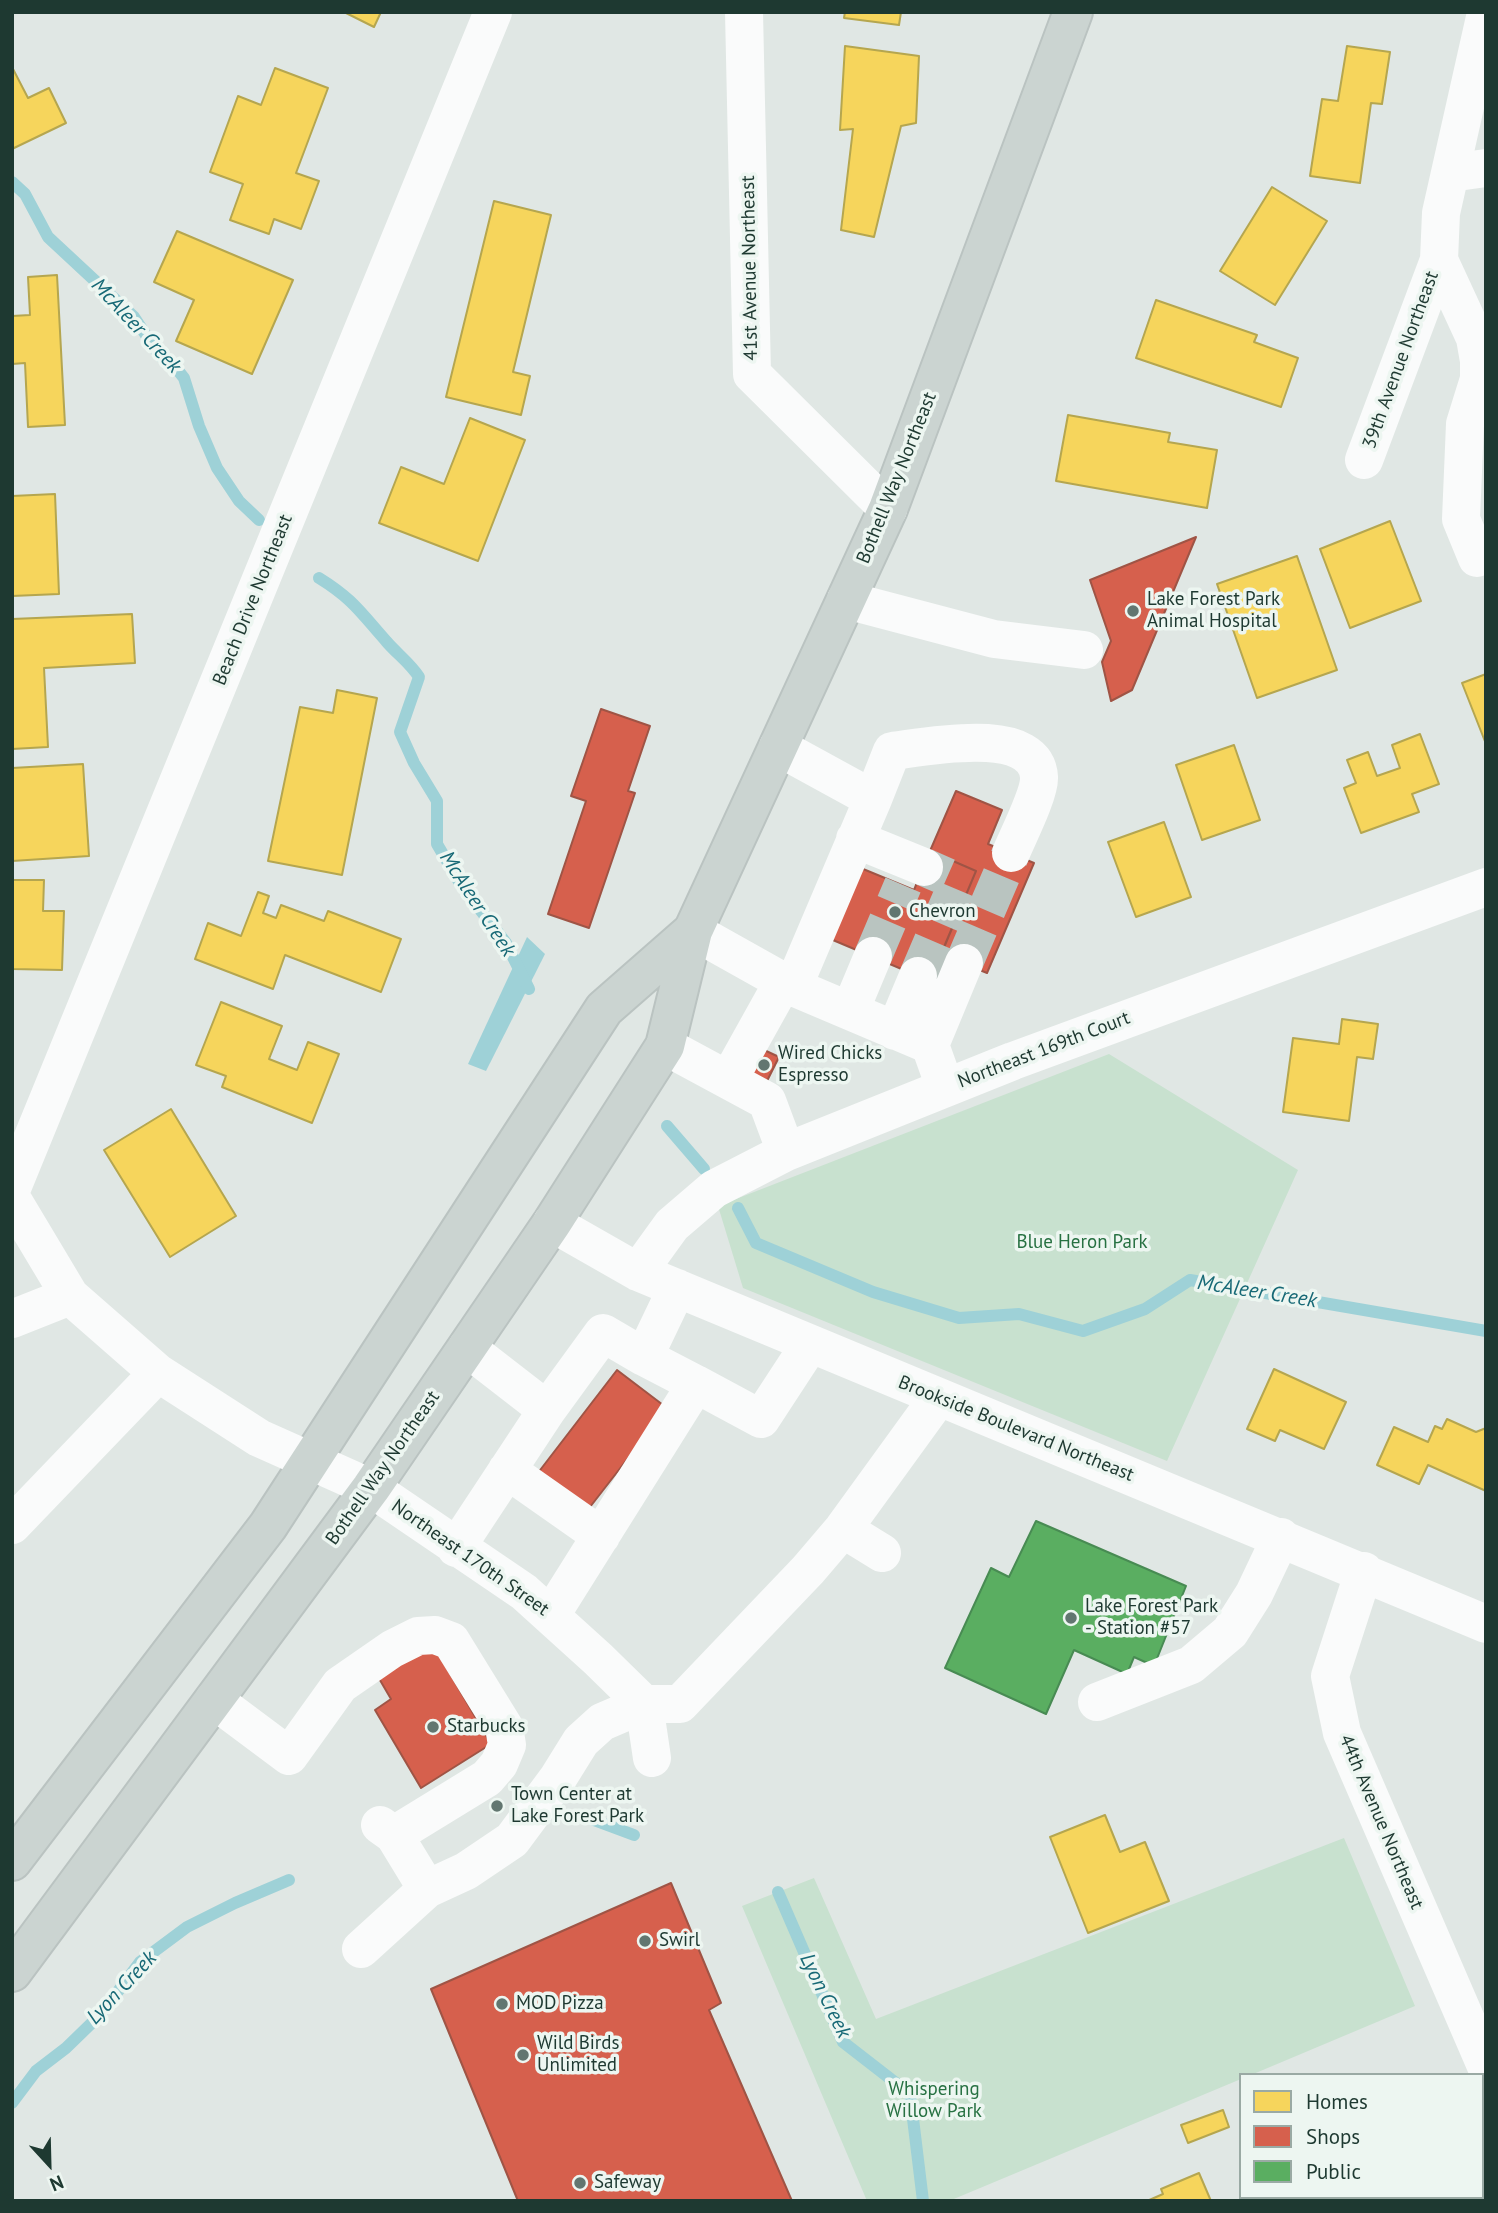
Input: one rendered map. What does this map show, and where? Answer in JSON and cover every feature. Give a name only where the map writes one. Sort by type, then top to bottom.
[{"type":"main road","name":"Bothell Way Northeast","points":[[12,1972],[371,1488],[552,1223],[665,1046],[693,931],[888,509],[1073,12]]},
{"type":"main road","name":"Bothell Way Northeast","points":[[12,1861],[268,1526],[604,1009],[693,931]]},
{"type":"street","name":"Beach Drive Northeast","points":[[12,1188],[493,12]]},
{"type":"street","name":"41st Avenue Northeast","points":[[744,12],[752,374],[888,509]]},
{"type":"street","name":"39th Avenue Northeast","points":[[1364,460],[1438,260],[1441,213],[1468,170],[1486,13]]},
{"type":"street","points":[[1438,260],[1475,338],[1479,361],[1479,379],[1465,424],[1461,519],[1477,558]]},
{"type":"street","points":[[846,600],[994,639],[1084,650]]},
{"type":"street","points":[[729,1079],[788,985],[873,799],[892,751],[977,741],[1027,754],[1036,764],[1040,777],[1037,791],[1010,853]]},
{"type":"street","points":[[778,747],[873,799]]},
{"type":"street","points":[[855,839],[913,872]]},
{"type":"street","name":"Northeast 169th Court","points":[[638,1272],[672,1225],[714,1189],[786,1152],[945,1087],[1486,887]]},
{"type":"street","points":[[693,931],[788,985],[912,1038],[945,1087]]},
{"type":"street","points":[[850,1012],[873,957]]},
{"type":"street","points":[[912,1038],[964,963]]},
{"type":"street","points":[[912,1038],[918,976]]},
{"type":"street","points":[[665,1046],[767,1101],[786,1152]]},
{"type":"street","name":"Northeast 170th Street","points":[[12,1199],[71,1296],[158,1373],[259,1438],[371,1488],[524,1592],[643,1704]]},
{"type":"street","name":"Brookside Boulevard Northeast","points":[[552,1223],[638,1272],[1486,1623]]},
{"type":"street","points":[[644,1357],[677,1288]]},
{"type":"street","points":[[12,1319],[71,1296]]},
{"type":"street","points":[[456,1548],[547,1410],[603,1333],[761,1419],[810,1344]]},
{"type":"street","points":[[467,1348],[547,1410]]},
{"type":"street","points":[[12,1525],[158,1373]]},
{"type":"street","points":[[551,1615],[696,1384]]},
{"type":"street","points":[[361,1949],[427,1889],[466,1871],[512,1840],[558,1779],[581,1741],[602,1722],[643,1704],[680,1704],[808,1570],[843,1529],[938,1398]]},
{"type":"street","points":[[507,1470],[601,1536]]},
{"type":"street","points":[[843,1529],[882,1553]]},
{"type":"street","points":[[1097,1702],[1191,1665],[1230,1632],[1254,1594],[1281,1537]]},
{"type":"street","name":"44th Avenue Northeast","points":[[1364,1572],[1330,1676],[1342,1733],[1486,2066]]},
{"type":"street","points":[[214,1700],[289,1756],[340,1685],[392,1649],[418,1636],[435,1634],[451,1641],[504,1727],[506,1745],[499,1764],[488,1778],[387,1830],[427,1889]]},
{"type":"street","points":[[643,1704],[652,1758]]},
{"type":"green space","name":"Blue Heron Park","points":[[1109,1054],[1298,1170],[1167,1461],[743,1288],[718,1206]]},
{"type":"green space","name":"Whispering Willow Park","points":[[1344,1838],[1415,2006],[1256,2073],[1239,2073],[1239,2080],[949,2201],[867,2201],[742,1906],[814,1878],[876,2019]]},
{"type":"water","points":[[527,937],[545,954],[486,1071],[468,1064]]},
{"type":"building: Homes","points":[[344,12],[381,12],[374,27]]},
{"type":"building: Homes","points":[[845,12],[901,12],[899,25],[844,18]]},
{"type":"building: Homes","points":[[845,46],[919,56],[916,123],[901,126],[874,237],[841,230],[853,129],[840,130]]},
{"type":"building: Homes","points":[[1347,46],[1390,52],[1382,104],[1371,103],[1360,183],[1310,176],[1322,99],[1338,101]]},
{"type":"building: Homes","points":[[12,67],[28,98],[49,88],[66,123],[12,149]]},
{"type":"building: Homes","points":[[275,68],[328,88],[296,173],[319,181],[301,229],[274,219],[269,234],[230,220],[243,184],[210,172],[238,96],[261,105]]},
{"type":"building: Homes","points":[[1272,187],[1327,221],[1275,305],[1220,271]]},
{"type":"building: Homes","points":[[494,201],[551,215],[513,372],[530,376],[521,415],[446,397]]},
{"type":"building: Homes","points":[[177,231],[293,280],[252,374],[176,341],[194,300],[154,282]]},
{"type":"building: Homes","points":[[57,275],[65,425],[28,427],[25,363],[12,364],[12,316],[30,315],[28,277]]},
{"type":"building: Homes","points":[[1156,300],[1257,335],[1254,342],[1298,358],[1281,407],[1136,358]]},
{"type":"building: Homes","points":[[1068,415],[1170,433],[1168,442],[1217,450],[1207,508],[1056,481]]},
{"type":"building: Homes","points":[[470,418],[525,440],[478,561],[379,523],[401,467],[444,484]]},
{"type":"building: Homes","points":[[55,494],[59,594],[12,596],[12,496]]},
{"type":"building: Homes","points":[[1390,521],[1421,601],[1350,628],[1320,549]]},
{"type":"building: Homes","points":[[1297,556],[1337,670],[1257,698],[1217,584]]},
{"type":"building: Homes","points":[[132,614],[135,663],[44,668],[48,747],[12,749],[12,619]]},
{"type":"building: Homes","points":[[1486,674],[1486,744],[1462,683]]},
{"type":"building: Homes","points":[[337,690],[377,698],[342,875],[268,861],[300,707],[333,713]]},
{"type":"building: Homes","points":[[1420,734],[1439,784],[1412,794],[1419,812],[1361,833],[1344,788],[1356,783],[1347,760],[1368,752],[1377,776],[1400,768],[1392,745]]},
{"type":"building: Homes","points":[[1234,745],[1260,820],[1202,840],[1176,765]]},
{"type":"building: Homes","points":[[83,764],[89,856],[12,861],[12,768]]},
{"type":"building: Homes","points":[[1164,822],[1191,897],[1136,917],[1108,842]]},
{"type":"building: Homes","points":[[12,880],[44,880],[43,911],[64,911],[62,970],[12,969]]},
{"type":"building: Homes","points":[[258,892],[269,896],[263,913],[276,918],[281,905],[324,921],[328,911],[401,939],[381,992],[285,955],[273,989],[195,959],[208,923],[241,936]]},
{"type":"building: Homes","points":[[221,1002],[282,1026],[269,1059],[297,1070],[308,1042],[339,1054],[312,1123],[222,1087],[226,1076],[196,1065]]},
{"type":"building: Homes","points":[[1342,1019],[1378,1024],[1373,1059],[1357,1057],[1349,1121],[1283,1112],[1293,1038],[1339,1044]]},
{"type":"building: Homes","points":[[171,1109],[236,1216],[170,1257],[104,1150]]},
{"type":"building: Homes","points":[[1274,1369],[1346,1402],[1324,1449],[1280,1430],[1275,1441],[1247,1429]]},
{"type":"building: Homes","points":[[1447,1419],[1476,1432],[1486,1428],[1486,1491],[1428,1465],[1419,1484],[1377,1465],[1394,1427],[1428,1442],[1435,1426],[1442,1429]]},
{"type":"building: Homes","points":[[1105,1815],[1120,1852],[1145,1842],[1169,1901],[1088,1933],[1050,1837]]},
{"type":"building: Homes","points":[[1223,2110],[1229,2127],[1188,2143],[1181,2125]]},
{"type":"building: Homes","points":[[1199,2173],[1211,2201],[1147,2201],[1163,2194],[1161,2189]]},
{"type":"building: Homes","points":[[1300,2199],[1301,2201],[1252,2201]]},
{"type":"building: Shops","name":"Lake Forest Park Animal Hospital","points":[[1196,537],[1132,690],[1111,701],[1102,662],[1111,641],[1090,580]]},
{"type":"building: Shops","points":[[601,709],[650,726],[628,791],[635,793],[589,928],[548,914],[586,801],[571,796]]},
{"type":"building: Shops","points":[[956,791],[1002,810],[988,844],[1034,863],[987,973],[941,954],[976,871],[930,851]]},
{"type":"building: Shops","name":"Chevron","points":[[930,851],[976,871],[930,981],[821,935],[851,864],[914,890]]},
{"type":"building: Shops","name":"Wired Chicks Espresso","points":[[762,1049],[779,1057],[767,1081],[749,1072]]},
{"type":"building: Shops","points":[[617,1370],[667,1408],[583,1516],[534,1478]]},
{"type":"building: Shops","name":"Starbucks","points":[[430,1639],[491,1744],[421,1788],[375,1710],[391,1699],[377,1675]]},
{"type":"building: Shops","points":[[671,1883],[721,2003],[709,2010],[792,2201],[518,2201],[431,1989]]},
{"type":"building: Public","name":"Lake Forest Park - Station #57","points":[[1036,1521],[1186,1586],[1154,1666],[1134,1657],[1127,1674],[1074,1650],[1046,1714],[945,1668],[991,1568],[1009,1577]]},
{"type":"waterway","name":"McAleer Creek","points":[[12,182],[25,194],[48,237],[134,317],[159,355],[184,378],[199,426],[217,468],[239,501],[259,520]]},
{"type":"waterway","name":"McAleer Creek","points":[[319,578],[356,607],[419,677],[400,732],[414,763],[437,801],[437,844],[461,885],[506,943],[529,989]]},
{"type":"waterway","name":"McAleer Creek","points":[[667,1126],[704,1169]]},
{"type":"waterway","name":"McAleer Creek","points":[[738,1208],[756,1243],[873,1292],[959,1318],[1019,1314],[1083,1331],[1145,1309],[1190,1280],[1486,1331]]},
{"type":"waterway","name":"Lyon Creek","points":[[583,1816],[634,1835]]},
{"type":"waterway","name":"Lyon Creek","points":[[12,2103],[36,2071],[66,2048],[101,2014],[140,1962],[187,1927],[289,1880]]},
{"type":"waterway","name":"Lyon Creek","points":[[778,1892],[843,2042],[910,2094],[923,2201]]},
{"type":"tunnel","points":[[964,963],[1011,853]]},
{"type":"tunnel","points":[[918,976],[958,882],[924,867]]},
{"type":"tunnel","points":[[873,956],[903,885]]},
{"type":"place","name":"Lake Forest Park Animal Hospital","points":[[1133,611]]},
{"type":"place","name":"Chevron","points":[[895,912]]},
{"type":"place","name":"Wired Chicks Espresso","points":[[764,1065]]},
{"type":"place","name":"Lake Forest Park - Station #57","points":[[1071,1618]]},
{"type":"place","name":"Starbucks","points":[[433,1727]]},
{"type":"place","name":"Town Center at Lake Forest Park","points":[[497,1806]]},
{"type":"place","name":"Swirl","points":[[645,1941]]},
{"type":"place","name":"MOD Pizza","points":[[502,2004]]},
{"type":"place","name":"Wild Birds Unlimited","points":[[523,2055]]},
{"type":"place","name":"Safeway","points":[[580,2183]]}]
